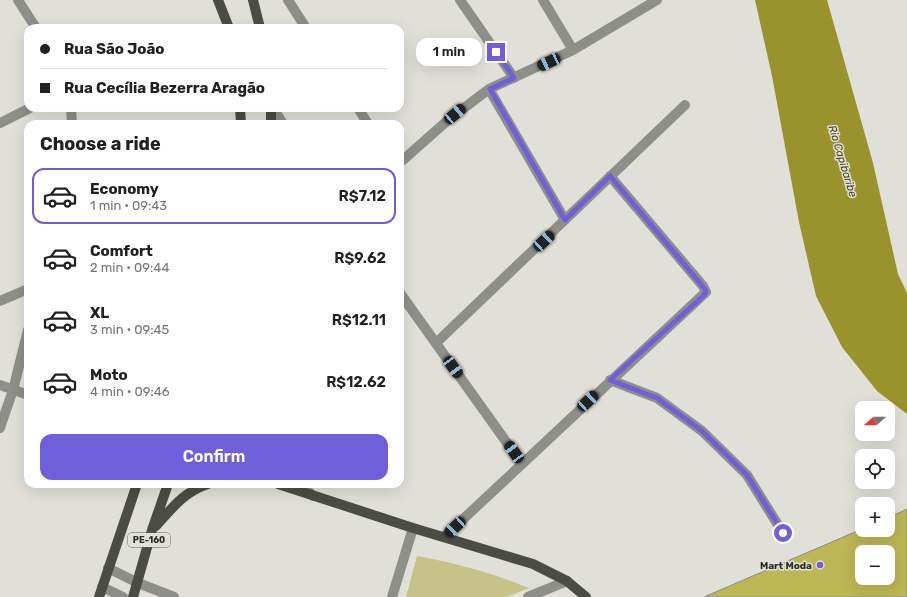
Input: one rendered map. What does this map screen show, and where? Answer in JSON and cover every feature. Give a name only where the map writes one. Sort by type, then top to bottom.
[{"type":"main road","points":[[218,0],[227,24]]},
{"type":"main road","points":[[253,0],[259,24]]},
{"type":"main road","name":"PE-160","points":[[100,592],[136,488]]},
{"type":"main road","name":"PE-160","points":[[133,597],[152,530],[167,488]]},
{"type":"main road","points":[[152,530],[178,501],[190,492],[199,488]]},
{"type":"main road","points":[[290,488],[413,528],[533,564],[567,581],[586,597]]},
{"type":"street","points":[[18,0],[33,24]]},
{"type":"street","points":[[288,0],[303,24]]},
{"type":"street","points":[[460,0],[514,78]]},
{"type":"street","points":[[542,0],[573,50]]},
{"type":"street","points":[[404,158],[446,120],[490,89],[573,50],[656,0]]},
{"type":"street","points":[[490,89],[565,220]]},
{"type":"street","points":[[436,343],[685,104]]},
{"type":"street","points":[[0,123],[24,111]]},
{"type":"street","points":[[444,537],[610,380],[706,292],[703,286],[610,176]]},
{"type":"street","points":[[0,301],[24,291]]},
{"type":"street","points":[[404,299],[522,464]]},
{"type":"street","points":[[0,428],[13,390],[24,346]]},
{"type":"street","points":[[610,380],[657,398],[702,431],[747,475],[783,533]]},
{"type":"street","points":[[0,385],[24,394]]},
{"type":"street","points":[[305,488],[313,496]]},
{"type":"street","points":[[392,597],[413,528]]},
{"type":"street","points":[[108,568],[138,583],[174,597]]},
{"type":"street","points":[[528,597],[567,581]]},
{"type":"street","points":[[100,592],[123,597]]},
{"type":"shaded area","points":[[417,556],[474,569],[529,588],[507,597],[406,597]]},
{"type":"water","name":"Rio Capibaribe","points":[[755,0],[827,0],[873,163],[898,274],[907,293],[907,414],[895,405],[895,401],[890,401],[877,391],[842,347],[816,296],[799,222],[772,76]]},
{"type":"building","name":"Mart Moda","points":[[907,509],[907,597],[704,597],[855,532],[855,537],[895,537],[895,515]]},
{"type":"place","name":"Mart Moda","points":[[820,565]]},
{"type":"route","points":[[496,52],[514,78],[490,89],[565,220],[610,176],[705,289],[706,292],[702,297],[610,380],[657,398],[702,431],[747,475],[783,533]]}]
